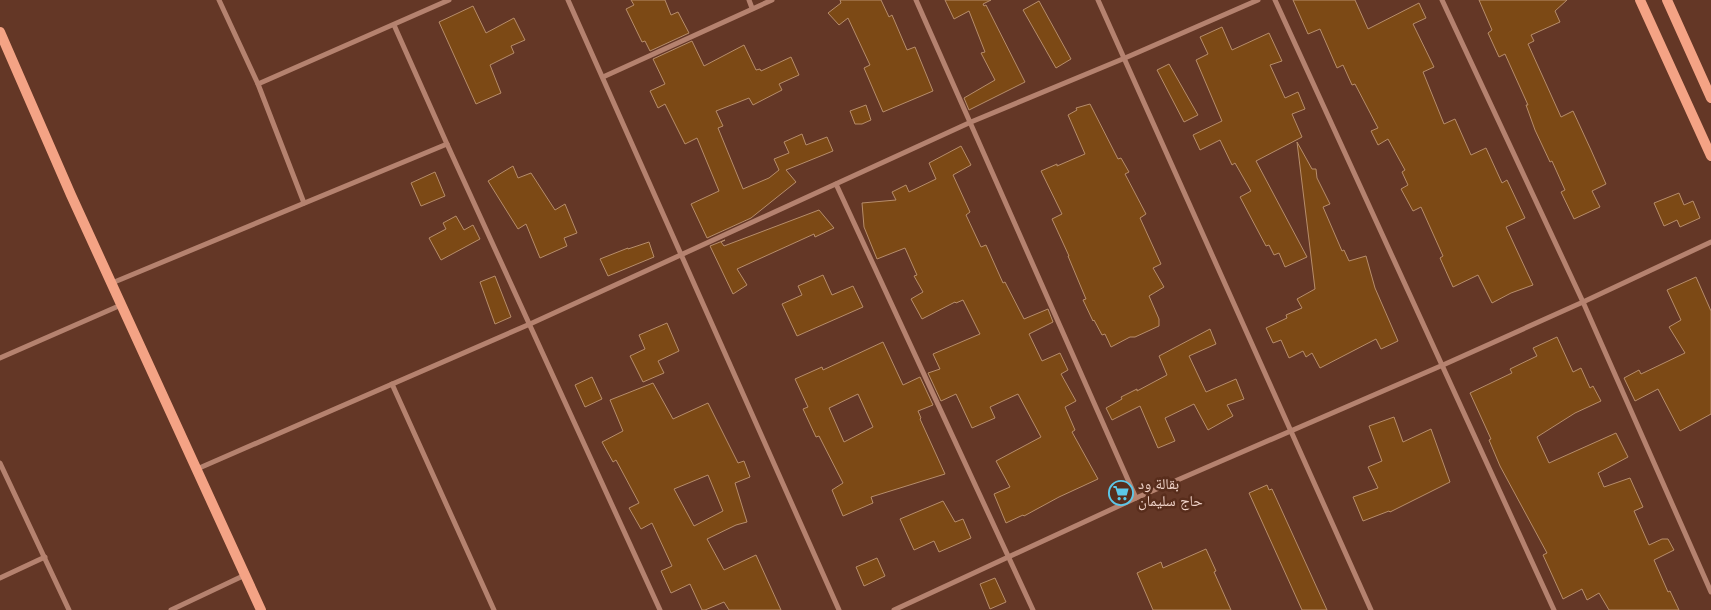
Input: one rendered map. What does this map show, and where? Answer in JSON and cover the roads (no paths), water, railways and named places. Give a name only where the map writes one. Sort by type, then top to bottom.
[{"type":"street","points":[[219,0],[258,84],[304,203]]},
{"type":"street","points":[[258,84],[449,0]]},
{"type":"street","points":[[568,0],[839,610]]},
{"type":"street","points":[[749,0],[752,8]]},
{"type":"street","points":[[603,77],[772,0]]},
{"type":"street","points":[[916,0],[1136,498]]},
{"type":"street","points":[[1098,0],[1371,610]]},
{"type":"street","points":[[197,469],[530,324],[971,122],[1258,0]]},
{"type":"street","points":[[1275,0],[1554,610]]},
{"type":"street","points":[[1442,0],[1583,302],[1711,592]]},
{"type":"street","points":[[1642,0],[1711,156]]},
{"type":"street","points":[[1668,0],[1711,98]]},
{"type":"street","points":[[394,25],[660,610]]},
{"type":"street","points":[[0,32],[67,186],[261,610]]},
{"type":"street","points":[[112,283],[447,144]]},
{"type":"street","points":[[836,184],[1033,610]]},
{"type":"street","points":[[894,610],[1136,498],[1443,365],[1711,242]]},
{"type":"street","points":[[0,358],[121,305]]},
{"type":"street","points":[[392,384],[494,610]]},
{"type":"street","points":[[0,463],[70,610]]},
{"type":"street","points":[[0,578],[45,557]]},
{"type":"street","points":[[171,610],[245,575]]},
{"type":"place","name":"بقالة ود حاج سليمان","points":[[1121,493]]}]
